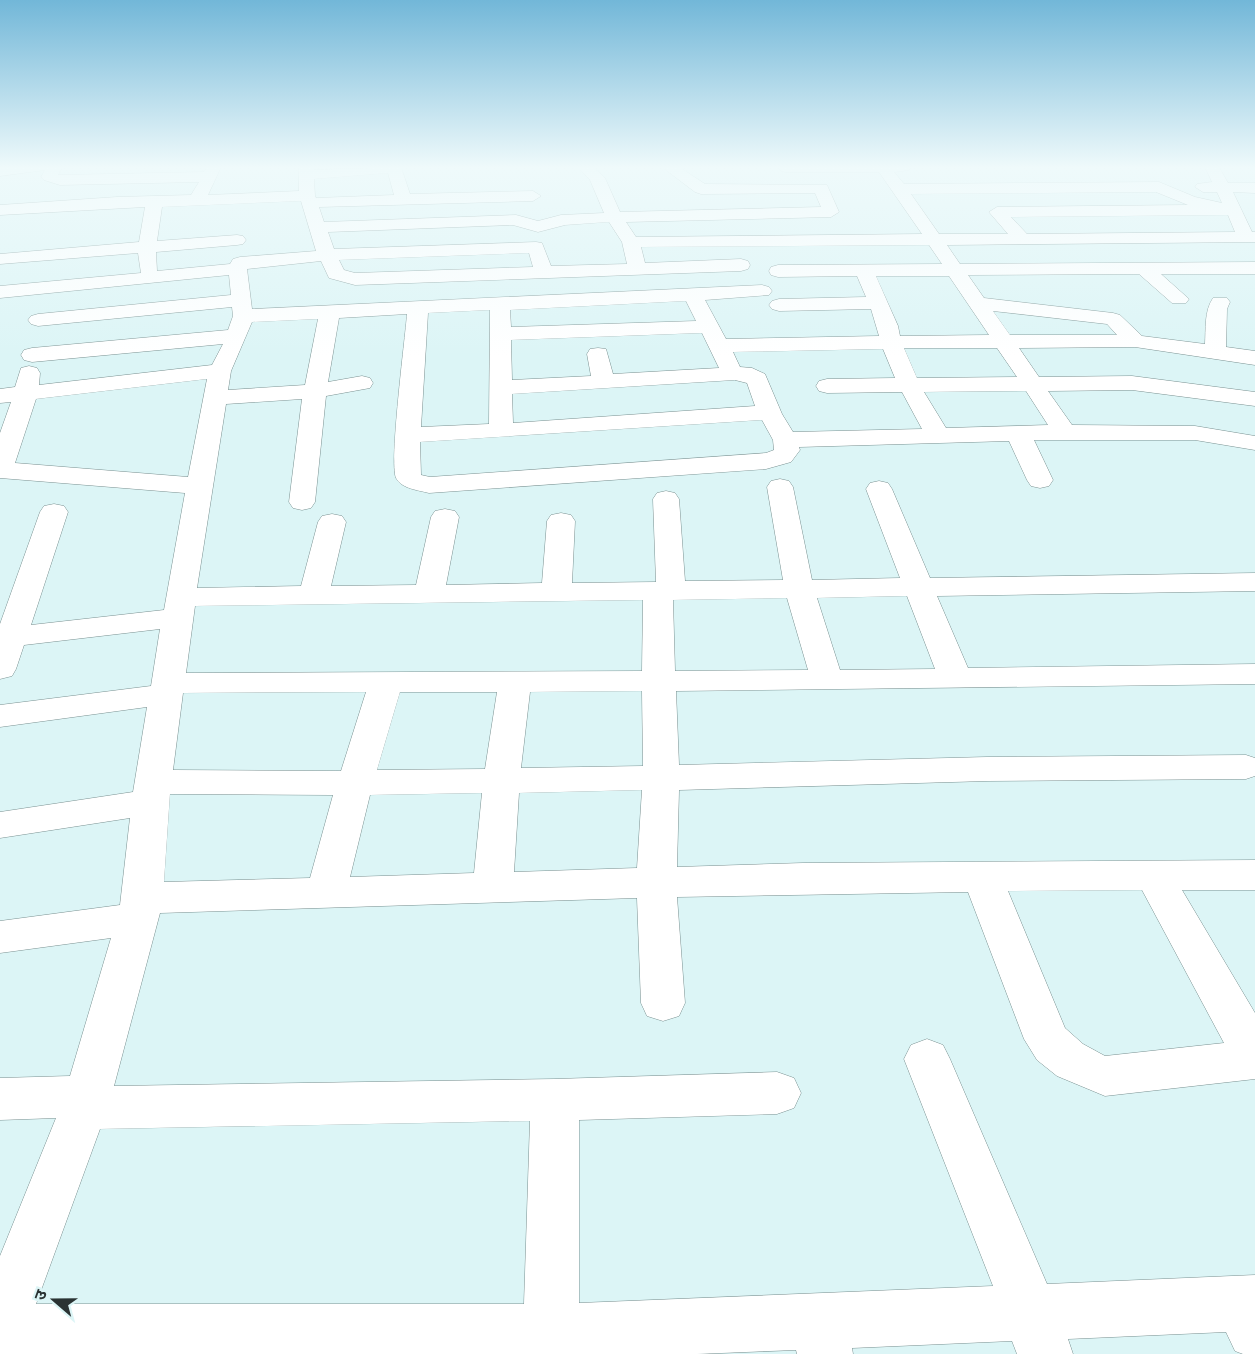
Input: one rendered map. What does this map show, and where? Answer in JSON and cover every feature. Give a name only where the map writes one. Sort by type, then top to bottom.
[{"type":"street","points":[[42,256],[52,230]]},
{"type":"street","points":[[149,277],[147,247],[150,230]]},
{"type":"street","points":[[0,1325],[86,1102],[140,908],[152,792],[180,607],[218,385],[239,287],[235,230]]},
{"type":"street","points":[[317,230],[336,274],[355,279],[741,265]]},
{"type":"street","points":[[623,230],[631,242],[637,268]]},
{"type":"street","points":[[843,230],[849,239]]},
{"type":"street","points":[[926,230],[1065,432]]},
{"type":"street","points":[[1014,230],[1021,238]]},
{"type":"street","points":[[631,242],[870,239],[936,245],[1021,238],[1251,237]]},
{"type":"street","points":[[0,259],[147,247],[239,287]]},
{"type":"street","points":[[32,355],[239,287],[327,255],[536,247],[544,272]]},
{"type":"street","points":[[1144,269],[1179,298]]},
{"type":"street","points":[[778,271],[1144,269],[1252,271]]},
{"type":"street","points":[[864,271],[909,385],[938,435]]},
{"type":"street","points":[[0,292],[149,277],[239,287],[330,310],[762,291]]},
{"type":"street","points":[[38,320],[239,287]]},
{"type":"street","points":[[42,288],[26,393],[0,469],[200,486]]},
{"type":"street","points":[[693,295],[733,374]]},
{"type":"street","points":[[1215,352],[1220,302]]},
{"type":"street","points":[[500,303],[501,431]]},
{"type":"street","points":[[779,305],[878,303]]},
{"type":"street","points":[[976,303],[1113,319],[1135,341]]},
{"type":"street","points":[[418,307],[408,435],[408,476],[411,480],[429,485],[766,461],[782,457],[787,450],[785,440],[771,414],[757,379],[752,375],[733,374],[501,388]]},
{"type":"street","points":[[303,502],[315,391],[330,310]]},
{"type":"street","points":[[500,334],[710,327]]},
{"type":"street","points":[[720,346],[891,342],[1135,341],[1255,358]]},
{"type":"street","points":[[598,354],[603,381]]},
{"type":"street","points":[[0,396],[218,385],[315,391],[362,383]]},
{"type":"street","points":[[827,386],[1132,383],[1255,399]]},
{"type":"street","points":[[408,435],[501,431],[707,415],[771,414]]},
{"type":"street","points":[[785,440],[1065,432],[1195,433],[1255,442]]},
{"type":"street","points":[[1018,433],[1040,480]]},
{"type":"street","points":[[780,487],[799,589],[827,680]]},
{"type":"street","points":[[879,489],[956,679]]},
{"type":"street","points":[[663,1003],[656,882],[661,778],[659,681],[665,591],[666,499]]},
{"type":"street","points":[[0,669],[54,512]]},
{"type":"street","points":[[429,594],[445,517]]},
{"type":"street","points":[[556,593],[561,521]]},
{"type":"street","points":[[314,596],[332,522]]},
{"type":"street","points":[[11,638],[180,607],[314,596],[1255,582]]},
{"type":"street","points":[[0,716],[168,688],[386,683],[956,679],[1255,674]]},
{"type":"street","points":[[493,887],[501,781],[515,682]]},
{"type":"street","points":[[326,892],[355,783],[386,683]]},
{"type":"street","points":[[0,825],[152,792],[355,783],[987,769],[1252,772]]},
{"type":"street","points":[[0,937],[140,908],[326,892],[656,882],[1255,875]]},
{"type":"street","points":[[981,877],[1047,1040],[1061,1056],[1084,1070],[1105,1076],[1255,1057],[1154,876]]},
{"type":"street","points":[[927,1059],[1038,1333]]},
{"type":"street","points":[[0,1099],[86,1102],[555,1100],[777,1093]]},
{"type":"street","points":[[551,1343],[555,1100]]},
{"type":"street","points":[[0,1332],[281,1343],[551,1343],[1038,1333],[1250,1313]]}]
